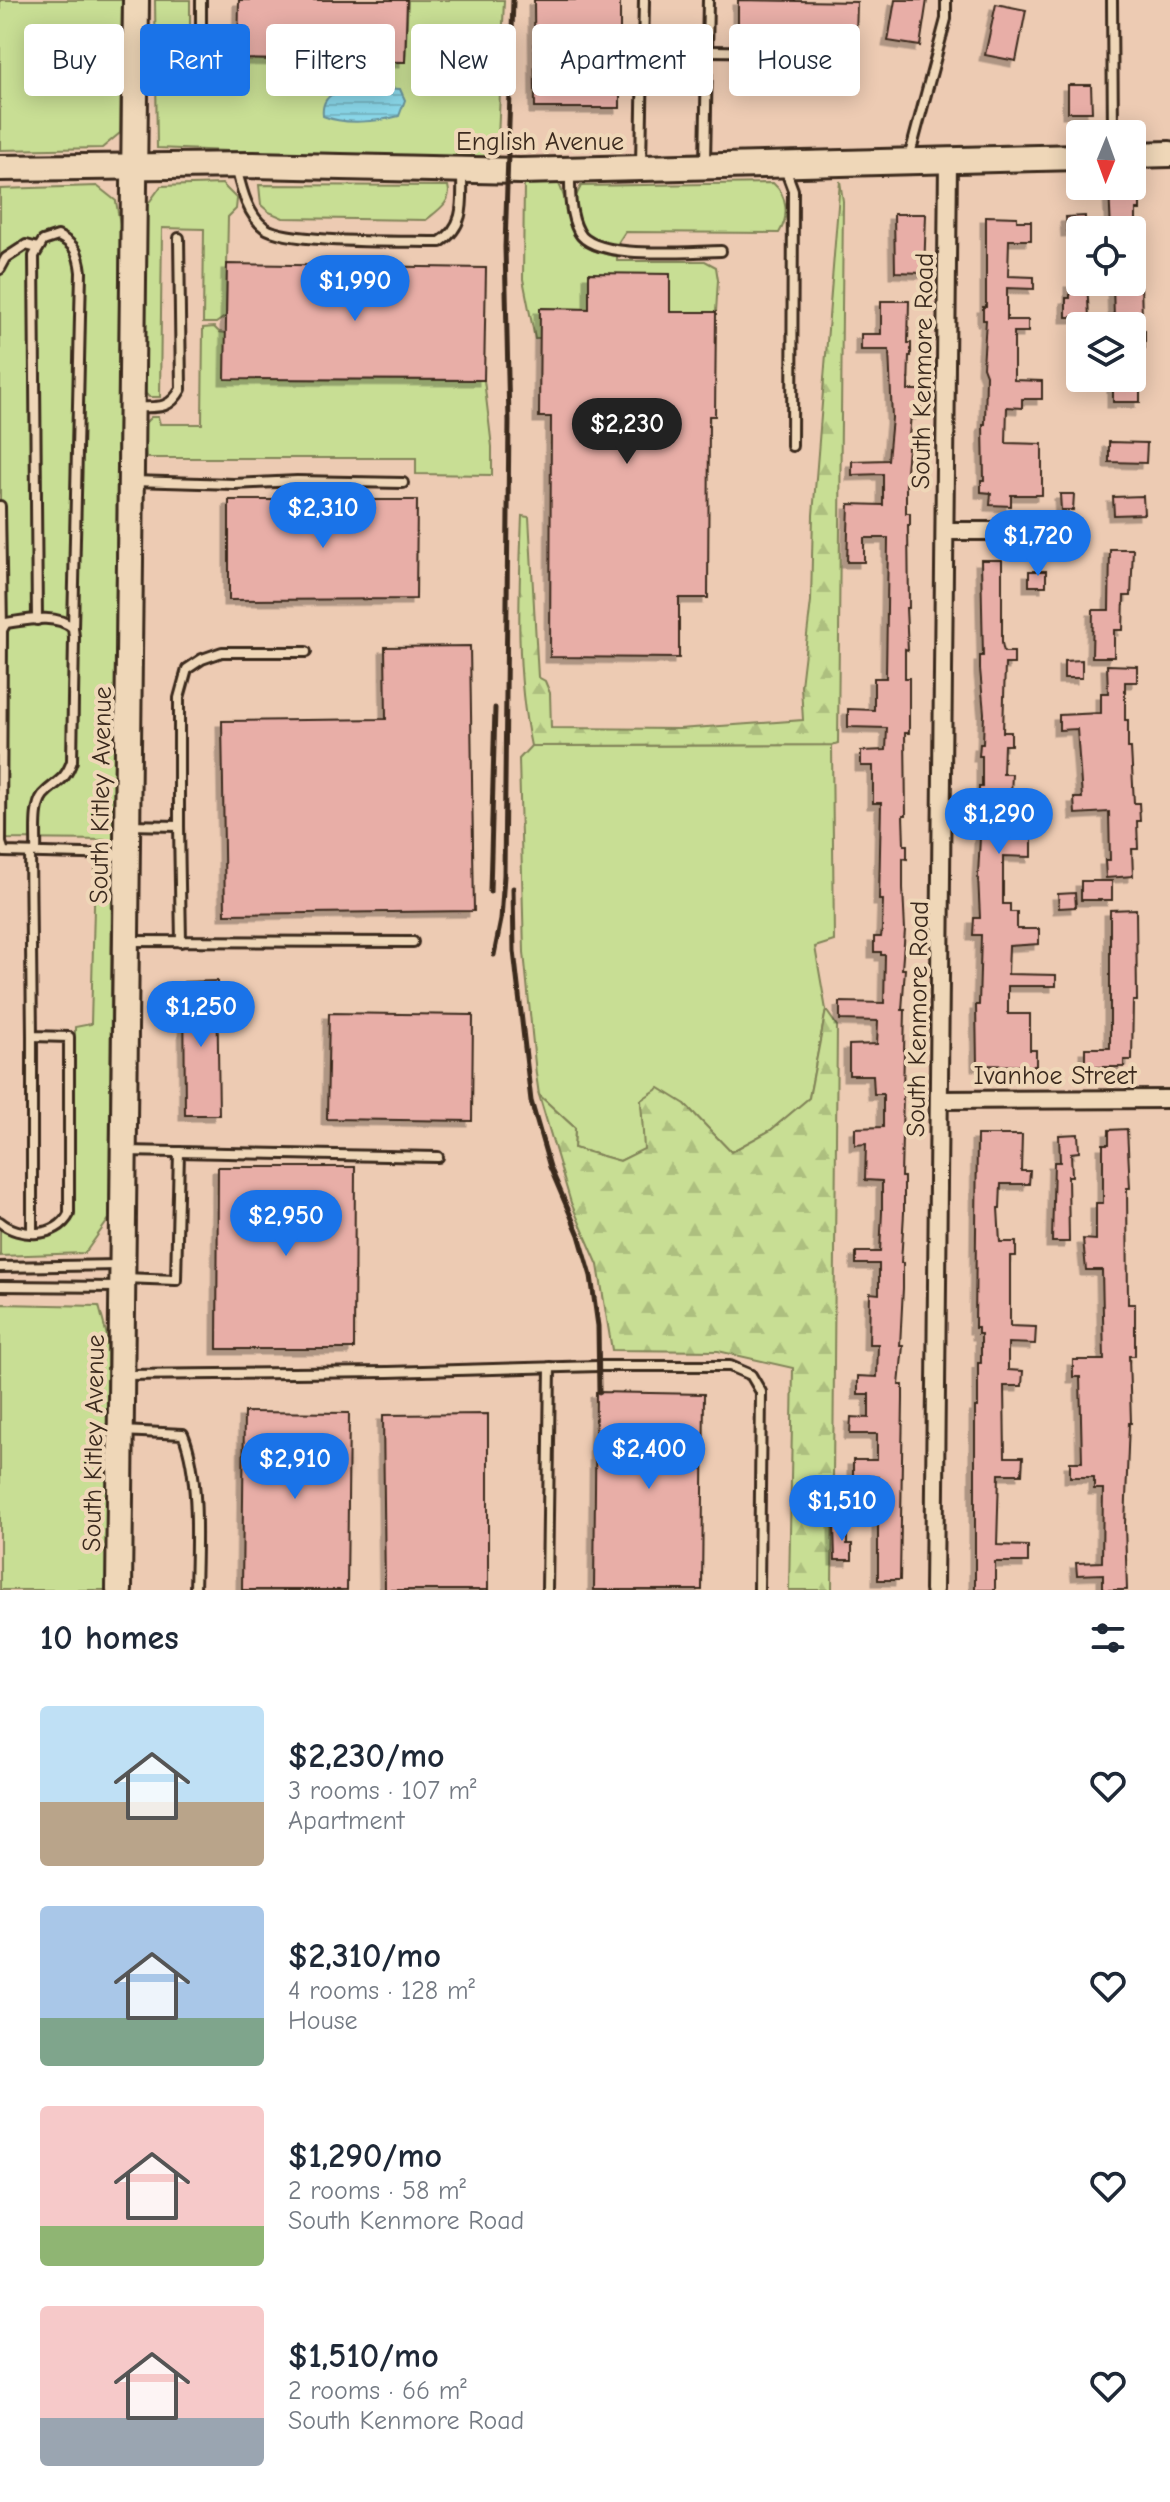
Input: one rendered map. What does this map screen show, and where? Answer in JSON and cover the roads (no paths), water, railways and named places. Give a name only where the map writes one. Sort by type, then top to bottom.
[{"type":"street","name":"South Kitley Avenue","points":[[119,1590],[136,0]]},
{"type":"street","points":[[1146,155],[1170,154]]},
{"type":"street","name":"English Avenue","points":[[0,168],[236,165],[570,170],[1066,157]]},
{"type":"street","name":"South Kenmore Road","points":[[934,1590],[948,161]]},
{"type":"street","points":[[945,531],[1056,531]]},
{"type":"street","name":"Ivanhoe Street","points":[[940,1100],[1170,1099]]},
{"type":"lane","points":[[201,0],[201,24]]},
{"type":"lane","points":[[641,169],[644,0]]},
{"type":"lane","points":[[708,0],[708,24]]},
{"type":"lane","points":[[907,162],[946,19],[946,0]]},
{"type":"lane","points":[[1112,0],[1113,120]]},
{"type":"lane","points":[[705,168],[707,96]]},
{"type":"lane","points":[[236,165],[254,216],[263,227],[276,234],[324,239],[440,242],[451,236],[458,224],[462,210],[462,169]]},
{"type":"lane","points":[[784,166],[793,190],[792,446]]},
{"type":"lane","points":[[570,170],[570,203],[579,233],[588,244],[611,251],[721,251]]},
{"type":"lane","points":[[32,1233],[33,853],[41,797],[67,776],[72,761],[81,272],[77,251],[71,242],[58,236],[50,236],[43,241],[34,256],[37,620]]},
{"type":"lane","points":[[132,407],[163,406],[175,401],[181,389],[179,238]]},
{"type":"lane","points":[[0,269],[6,258],[26,245],[38,248]]},
{"type":"lane","points":[[132,481],[403,483]]},
{"type":"lane","points":[[0,506],[2,852],[127,855]]},
{"type":"lane","points":[[2,630],[6,623],[37,620],[65,621],[73,628]]},
{"type":"lane","points":[[181,942],[179,698],[187,669],[202,659],[222,652],[306,652]]},
{"type":"lane","points":[[128,825],[179,826]]},
{"type":"lane","points":[[126,941],[413,942]]},
{"type":"lane","points":[[0,1222],[7,1228],[32,1233],[55,1229],[65,1223],[69,1214],[69,1037],[32,1036]]},
{"type":"lane","points":[[124,1151],[438,1157]]},
{"type":"lane","points":[[0,1267],[176,1280],[179,1152]]},
{"type":"lane","points":[[0,1286],[123,1277]]},
{"type":"lane","points":[[122,1375],[730,1366],[751,1375],[761,1392],[759,1590]]},
{"type":"lane","points":[[547,1590],[550,1367]]},
{"type":"lane","points":[[121,1431],[183,1434],[191,1463],[196,1545],[195,1590]]},
{"type":"water","points":[[395,89],[400,89],[405,100],[399,116],[361,122],[323,116],[329,96],[395,96]]},
{"type":"railway","points":[[494,955],[501,920],[504,875],[509,421],[505,247],[513,0]]},
{"type":"railway","points":[[490,892],[495,708]]},
{"type":"railway","points":[[513,888],[514,951],[531,1101],[550,1167],[579,1235],[591,1276],[598,1326],[599,1392]]}]
